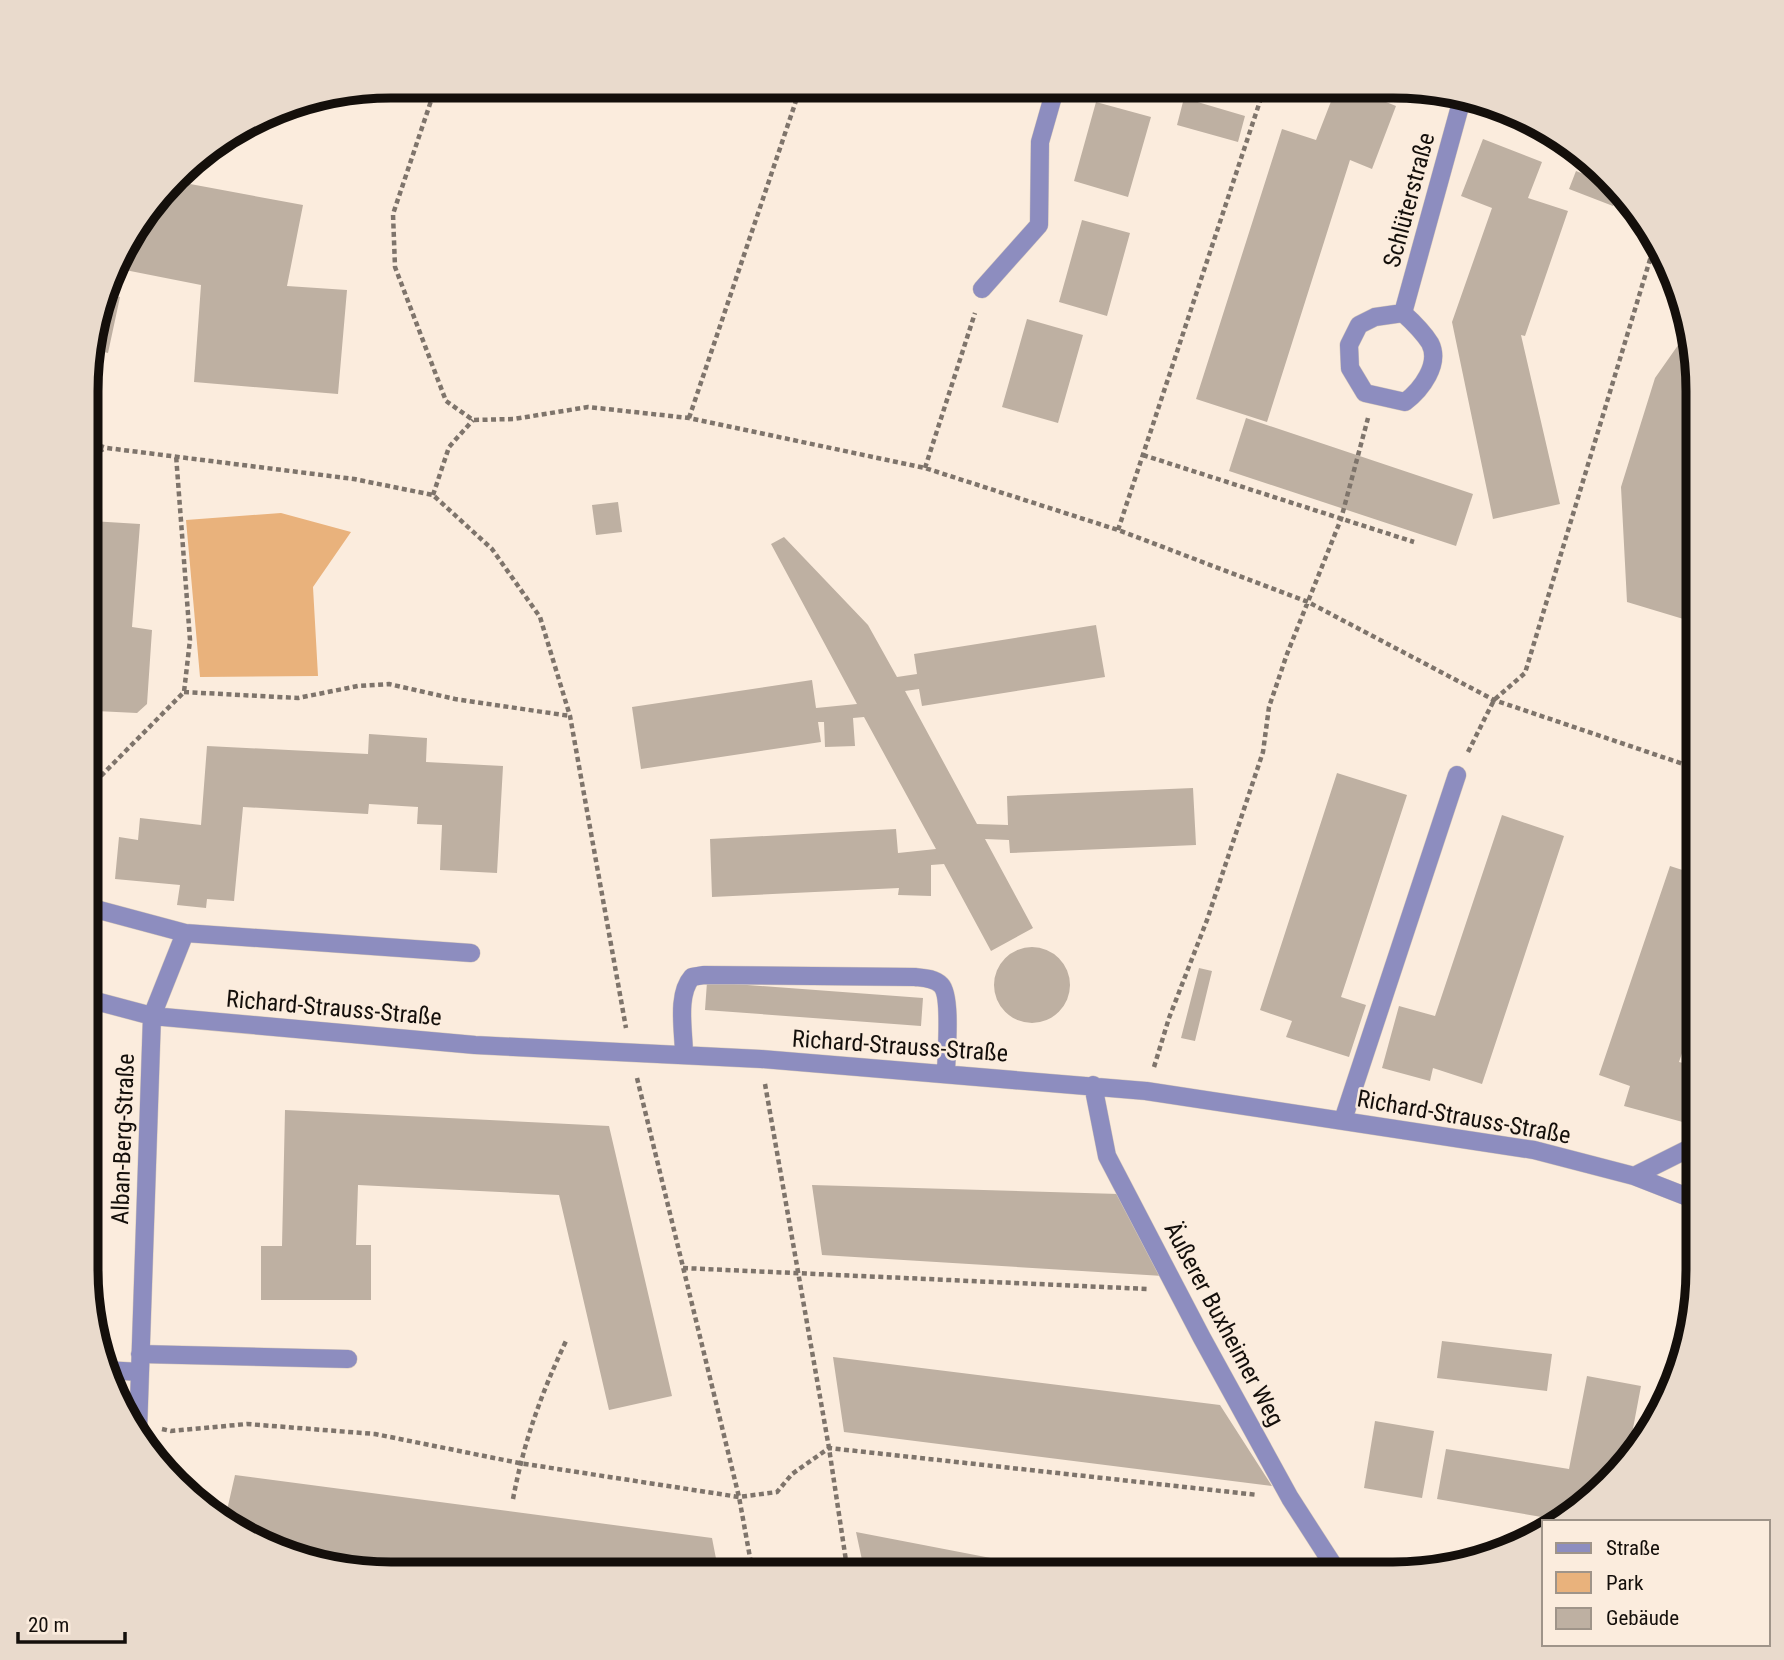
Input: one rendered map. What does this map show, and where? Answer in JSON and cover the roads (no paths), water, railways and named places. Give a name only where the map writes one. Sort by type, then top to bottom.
[{"type":"street","points":[[982,289],[1039,225],[1040,142],[1053,98]]},
{"type":"street","name":"Schlüterstraße","points":[[1403,313],[1460,106]]},
{"type":"street","points":[[1403,313],[1419,328],[1432,346],[1431,372],[1417,393],[1405,401],[1374,397],[1365,393],[1350,368],[1349,345],[1359,325],[1375,317],[1403,313]]},
{"type":"street","points":[[1343,1120],[1457,775]]},
{"type":"street","points":[[98,910],[185,933],[471,953]]},
{"type":"street","name":"Alban-Berg-Straße","points":[[138,1418],[152,1016],[185,933]]},
{"type":"street","points":[[684,1055],[683,993],[692,976],[915,977],[931,979],[940,983],[945,990],[946,1074]]},
{"type":"street","name":"Richard-Strauss-Straße","points":[[98,1002],[152,1016],[475,1045],[761,1059],[1146,1091],[1534,1150],[1634,1176],[1686,1196]]},
{"type":"street","name":"Äußerer Buxheimer Weg","points":[[1093,1085],[1107,1156],[1290,1498],[1331,1562]]},
{"type":"street","points":[[1634,1176],[1686,1149]]},
{"type":"street","points":[[141,1354],[348,1359]]},
{"type":"street","points":[[117,1371],[140,1373]]}]
